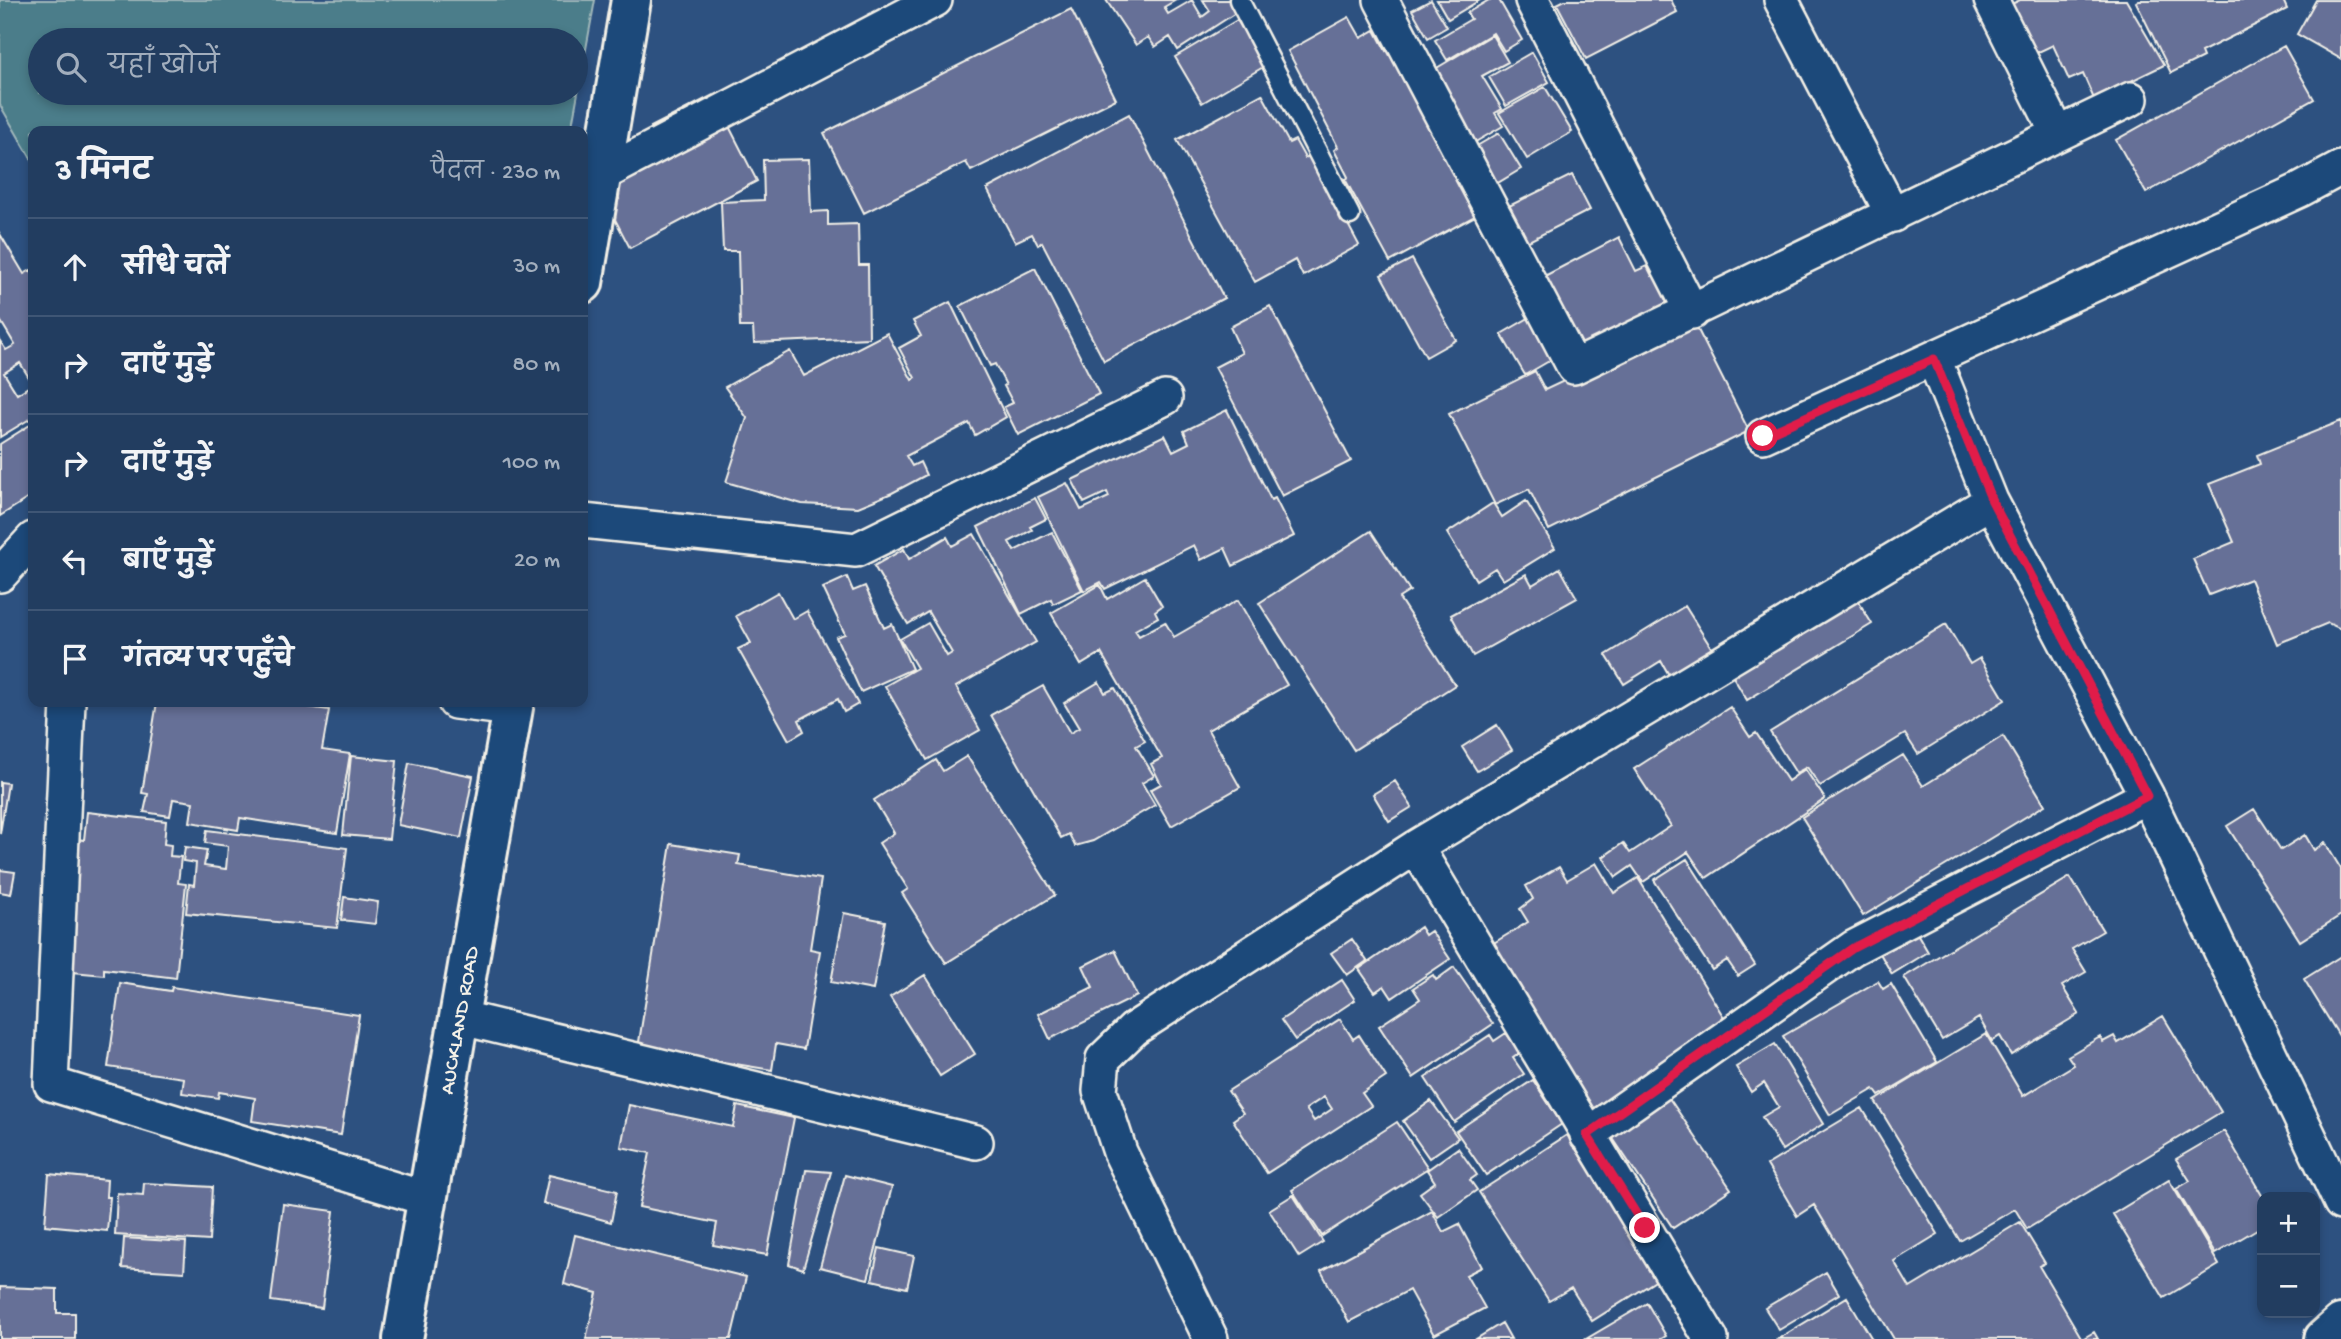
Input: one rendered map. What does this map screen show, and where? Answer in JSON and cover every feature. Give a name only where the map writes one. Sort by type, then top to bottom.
[{"type":"street","points":[[588,253],[631,0]]},
{"type":"street","points":[[601,174],[935,0]]},
{"type":"street","points":[[1381,0],[1574,367],[2131,99]]},
{"type":"street","points":[[1532,0],[1692,312]]},
{"type":"street","points":[[1781,0],[1893,215]]},
{"type":"street","points":[[1991,0],[2058,134]]},
{"type":"street","points":[[1763,436],[2300,191],[2341,168]]},
{"type":"street","points":[[1934,359],[1992,501],[2147,796],[2341,1203]]},
{"type":"street","points":[[588,522],[856,550],[1165,398]]},
{"type":"street","points":[[1211,1339],[1120,1152],[1100,1091],[1103,1059],[1133,1028],[1416,847],[1992,501]]},
{"type":"street","points":[[0,575],[28,544]]},
{"type":"street","points":[[68,707],[51,1084],[426,1199]]},
{"type":"street","name":"AUCKLAND ROAD","points":[[403,1339],[514,707]]},
{"type":"street","points":[[1587,1135],[1853,948],[2147,796]]},
{"type":"street","points":[[1416,847],[1710,1339]]},
{"type":"street","points":[[458,1017],[976,1142]]},
{"type":"street","points":[[2325,1339],[2341,1324]]},
{"type":"lane","points":[[1239,0],[1350,215]]},
{"type":"green space","points":[[0,0],[595,0],[588,38],[588,28],[28,28],[28,105],[576,105],[572,126],[28,126],[28,153],[0,105]]},
{"type":"building","points":[[1106,0],[1176,0],[1164,7],[1168,14],[1192,0],[1202,17],[1210,11],[1203,0],[1230,0],[1237,12],[1178,50],[1170,37],[1155,47],[1148,37],[1136,45]]},
{"type":"building","points":[[1431,0],[1447,27],[1428,38],[1412,10]]},
{"type":"building","points":[[1437,0],[1480,0],[1448,19]]},
{"type":"building","points":[[1489,0],[1499,0],[1522,40],[1504,51],[1493,33],[1447,60],[1435,40],[1471,19],[1467,13]]},
{"type":"building","points":[[1565,0],[1671,0],[1677,12],[1586,59],[1557,4]]},
{"type":"building","points":[[2020,0],[2126,0],[2164,65],[2094,99],[2083,74],[2069,80],[2053,45],[2028,57],[2005,7]]},
{"type":"building","points":[[2283,0],[2287,9],[2201,52],[2203,57],[2171,73],[2136,2]]},
{"type":"building","points":[[2316,0],[2341,0],[2341,59],[2297,34]]},
{"type":"building","points":[[1071,9],[1116,99],[971,171],[966,162],[864,213],[824,133]]},
{"type":"building","points":[[1349,17],[1361,38],[1375,30],[1386,51],[1400,43],[1488,209],[1390,262],[1345,179],[1348,177],[1334,150],[1338,147],[1288,51]]},
{"type":"building","points":[[1237,20],[1265,66],[1202,103],[1175,57]]},
{"type":"building","points":[[1492,35],[1508,62],[1482,76],[1502,109],[1495,113],[1503,126],[1472,144],[1430,72]]},
{"type":"building","points":[[2284,46],[2314,99],[2146,193],[2116,140]]},
{"type":"building","points":[[1532,52],[1549,82],[1506,106],[1489,77]]},
{"type":"building","points":[[1545,87],[1572,132],[1527,159],[1499,113]]},
{"type":"building","points":[[1262,94],[1289,143],[1295,140],[1305,158],[1311,155],[1359,245],[1303,276],[1295,260],[1255,282],[1177,140]]},
{"type":"building","points":[[713,95],[757,181],[630,248],[609,208],[619,199],[594,150],[664,155],[651,127]]},
{"type":"building","points":[[1129,114],[1224,298],[1104,361],[1042,242],[1038,245],[1032,234],[1015,242],[987,189]]},
{"type":"building","points":[[1499,133],[1521,169],[1491,187],[1470,150]]},
{"type":"building","points":[[809,159],[811,212],[828,211],[828,225],[858,224],[859,265],[868,265],[869,338],[754,343],[753,327],[740,327],[738,251],[723,251],[721,202],[764,200],[763,160]]},
{"type":"building","points":[[1572,175],[1590,210],[1517,247],[1499,211]]},
{"type":"building","points":[[0,234],[24,274],[28,272],[28,376],[20,363],[4,373],[17,394],[28,387],[28,420],[0,437],[0,341],[6,350],[15,345],[0,320]]},
{"type":"building","points":[[1619,237],[1636,271],[1647,266],[1652,276],[1663,271],[1680,304],[1574,358],[1535,281]]},
{"type":"building","points":[[1412,259],[1456,340],[1426,357],[1381,275]]},
{"type":"building","points":[[1035,268],[1099,394],[1018,435],[1004,407],[1013,403],[1004,386],[1006,385],[995,364],[990,366],[960,306]]},
{"type":"building","points":[[950,302],[1006,417],[975,435],[969,423],[906,456],[912,466],[920,462],[926,475],[858,507],[802,504],[726,482],[747,418],[725,387],[790,351],[804,376],[887,333],[912,380],[915,378],[899,348],[921,336],[913,321]]},
{"type":"building","points":[[1270,306],[1351,461],[1282,496],[1215,367],[1242,353],[1230,327]]},
{"type":"building","points":[[1539,312],[1563,353],[1525,375],[1501,334]]},
{"type":"building","points":[[1693,320],[1749,431],[1549,530],[1529,489],[1495,505],[1449,414],[1535,371],[1545,390]]},
{"type":"building","points":[[1227,410],[1271,500],[1275,498],[1294,536],[1233,566],[1225,548],[1201,560],[1194,545],[1105,589],[1101,582],[1084,591],[1038,497],[1067,483],[1081,510],[1109,497],[1107,492],[1084,503],[1072,480],[1165,435],[1173,451],[1189,443],[1184,431]]},
{"type":"building","points":[[2341,421],[2341,629],[2328,623],[2277,644],[2250,579],[2209,595],[2193,559],[2234,542],[2209,484],[2260,464],[2257,455]]},
{"type":"building","points":[[28,426],[28,498],[0,516],[0,444]]},
{"type":"building","points":[[1035,498],[1046,519],[1009,542],[1014,551],[1052,532],[1082,590],[1053,604],[1051,599],[1021,614],[978,527]]},
{"type":"building","points":[[1526,501],[1555,548],[1503,580],[1495,568],[1476,580],[1447,533],[1493,503],[1502,517]]},
{"type":"building","points":[[1371,531],[1410,591],[1399,598],[1455,685],[1354,750],[1259,603]]},
{"type":"building","points":[[974,534],[1036,642],[956,687],[980,730],[927,760],[885,686],[917,668],[900,639],[928,623],[947,656],[952,653],[928,612],[908,624],[874,566],[904,549],[909,559],[947,537],[952,546]]},
{"type":"building","points":[[1560,568],[1577,598],[1473,656],[1451,615],[1526,574],[1532,585]]},
{"type":"building","points":[[847,577],[853,591],[865,586],[884,628],[892,624],[912,669],[861,692],[836,637],[845,634],[823,588]]},
{"type":"building","points":[[1145,577],[1162,606],[1155,611],[1158,617],[1135,630],[1139,636],[1165,622],[1174,637],[1238,600],[1287,685],[1208,730],[1240,787],[1171,826],[1150,790],[1161,784],[1151,764],[1162,758],[1101,653],[1081,665],[1051,613],[1100,585],[1107,599]]},
{"type":"building","points":[[778,592],[793,619],[807,611],[858,704],[844,712],[838,699],[799,720],[804,731],[789,740],[738,649],[751,643],[736,616]]},
{"type":"building","points":[[1854,594],[1872,624],[1747,700],[1732,675]]},
{"type":"building","points":[[1685,606],[1712,649],[1669,675],[1661,661],[1624,684],[1606,655]]},
{"type":"building","points":[[1946,624],[1970,664],[1980,658],[2005,700],[1918,754],[1905,734],[1820,786],[1807,767],[1796,773],[1770,732]]},
{"type":"building","points":[[1099,682],[1105,693],[1115,688],[1145,741],[1136,746],[1154,776],[1142,783],[1155,805],[1093,841],[1075,846],[1069,834],[1061,838],[991,715],[1043,686],[1070,733],[1079,728],[1064,703]]},
{"type":"building","points":[[156,707],[307,707],[329,710],[322,750],[350,754],[337,833],[240,818],[238,830],[190,822],[193,802],[173,799],[170,816],[144,812],[148,794],[142,793]]},
{"type":"building","points":[[1730,707],[1750,737],[1756,733],[1788,781],[1805,769],[1825,799],[1706,878],[1688,852],[1643,882],[1632,866],[1616,877],[1603,857],[1623,843],[1630,853],[1671,826],[1634,769]]},
{"type":"building","points":[[1497,725],[1512,750],[1477,771],[1462,747]]},
{"type":"building","points":[[2003,736],[2045,805],[1863,916],[1802,817],[1903,755],[1923,786]]},
{"type":"building","points":[[351,756],[397,761],[389,839],[343,835]]},
{"type":"building","points":[[967,756],[1055,895],[946,963],[902,893],[908,889],[879,843],[894,833],[874,800],[936,760],[943,771]]},
{"type":"building","points":[[409,763],[473,776],[461,838],[398,825]]},
{"type":"building","points":[[1395,781],[1412,807],[1389,821],[1373,794]]},
{"type":"building","points":[[0,782],[8,783],[0,834]]},
{"type":"building","points":[[2254,809],[2281,850],[2305,835],[2314,850],[2325,843],[2341,869],[2341,915],[2300,941],[2227,826]]},
{"type":"building","points":[[87,812],[166,821],[164,844],[171,845],[170,856],[181,857],[178,883],[186,884],[176,978],[104,969],[104,975],[62,971],[77,839],[84,840]]},
{"type":"building","points":[[207,830],[347,848],[337,928],[186,913],[189,884],[194,885],[196,863],[183,861],[185,847],[207,850],[204,866],[226,869],[228,846],[205,843]]},
{"type":"building","points":[[671,844],[740,855],[738,865],[821,879],[810,949],[820,951],[804,1049],[776,1044],[772,1070],[638,1048]]},
{"type":"building","points":[[1687,859],[1755,965],[1738,976],[1727,960],[1712,970],[1654,880]]},
{"type":"building","points":[[1596,863],[1614,893],[1638,878],[1728,1024],[1589,1111],[1487,947],[1528,922],[1520,909],[1533,899],[1526,886],[1559,867],[1567,880]]},
{"type":"building","points":[[0,870],[15,872],[11,894],[0,892]]},
{"type":"building","points":[[2070,877],[2103,931],[2072,949],[2086,972],[2062,986],[2079,1014],[2011,1055],[2000,1036],[1992,1041],[1979,1018],[1942,1040],[1904,977]]},
{"type":"building","points":[[344,897],[378,902],[375,924],[341,920]]},
{"type":"building","points":[[844,913],[885,921],[873,990],[831,982]]},
{"type":"building","points":[[1420,927],[1425,935],[1431,931],[1450,959],[1392,998],[1384,986],[1375,992],[1359,969]]},
{"type":"building","points":[[1914,928],[1928,952],[1892,974],[1878,950]]},
{"type":"building","points":[[1352,939],[1367,961],[1347,975],[1331,953]]},
{"type":"building","points":[[1115,950],[1137,996],[1050,1039],[1038,1014],[1093,987],[1083,966]]},
{"type":"building","points":[[2341,956],[2341,1039],[2304,979]]},
{"type":"building","points":[[1454,967],[1493,1024],[1413,1078],[1379,1026],[1420,999],[1413,988],[1433,975],[1436,980]]},
{"type":"building","points":[[925,975],[975,1054],[940,1076],[890,997]]},
{"type":"building","points":[[1342,980],[1355,1000],[1295,1040],[1281,1020]]},
{"type":"building","points":[[1878,981],[1883,989],[1891,984],[1937,1062],[1879,1096],[1874,1089],[1830,1115],[1783,1036]]},
{"type":"building","points":[[120,983],[171,991],[172,987],[359,1015],[341,1135],[252,1121],[255,1098],[219,1092],[218,1098],[182,1093],[184,1078],[108,1067]]},
{"type":"building","points":[[2163,1016],[2221,1112],[2027,1229],[2015,1209],[1960,1241],[1875,1101],[1986,1034],[2023,1096],[2074,1065],[2068,1056],[2100,1037],[2103,1042],[2114,1036],[2118,1043]]},
{"type":"building","points":[[1340,1019],[1353,1039],[1359,1035],[1386,1077],[1362,1093],[1371,1106],[1267,1173],[1233,1120],[1243,1113],[1228,1091]],"holes":[[[1324,1097],[1332,1109],[1314,1121],[1306,1109]]]},
{"type":"building","points":[[1506,1033],[1520,1053],[1513,1058],[1524,1074],[1454,1122],[1425,1078],[1490,1035],[1494,1041]]},
{"type":"building","points":[[1775,1044],[1823,1124],[1782,1150],[1762,1117],[1779,1107],[1764,1083],[1751,1092],[1736,1067]]},
{"type":"building","points":[[1533,1080],[1562,1124],[1486,1175],[1456,1131]]},
{"type":"building","points":[[1669,1098],[1731,1189],[1673,1228],[1612,1137]]},
{"type":"building","points":[[1431,1101],[1458,1138],[1429,1158],[1403,1121]]},
{"type":"building","points":[[629,1105],[733,1127],[737,1106],[794,1118],[767,1255],[713,1245],[717,1223],[639,1207],[650,1153],[621,1147]]},
{"type":"building","points":[[1862,1108],[1938,1234],[1894,1261],[1910,1288],[2020,1222],[2045,1263],[2039,1266],[2082,1339],[1894,1339],[1814,1205],[1797,1216],[1767,1165]]},
{"type":"building","points":[[1397,1122],[1428,1168],[1322,1236],[1292,1190]]},
{"type":"building","points":[[2224,1131],[2260,1192],[2257,1192],[2257,1229],[2215,1254],[2176,1189],[2190,1181],[2176,1159]]},
{"type":"building","points":[[1567,1135],[1624,1224],[1668,1273],[1592,1321],[1571,1288],[1549,1301],[1479,1192]]},
{"type":"building","points":[[1458,1148],[1477,1175],[1470,1180],[1477,1190],[1438,1217],[1420,1193],[1435,1182],[1427,1170]]},
{"type":"building","points":[[806,1170],[831,1172],[803,1269],[789,1264]]},
{"type":"building","points":[[49,1174],[107,1180],[106,1197],[110,1197],[107,1231],[45,1225]]},
{"type":"building","points":[[549,1175],[617,1191],[611,1222],[543,1203]]},
{"type":"building","points":[[845,1175],[892,1187],[868,1279],[820,1267]]},
{"type":"building","points":[[2169,1180],[2219,1265],[2164,1298],[2113,1214]]},
{"type":"building","points":[[144,1183],[212,1187],[209,1241],[115,1235],[117,1193],[143,1195]]},
{"type":"building","points":[[1293,1195],[1323,1242],[1299,1257],[1269,1210]]},
{"type":"building","points":[[283,1204],[334,1211],[322,1308],[271,1301]]},
{"type":"building","points":[[1432,1211],[1443,1232],[1459,1224],[1482,1267],[1466,1275],[1485,1308],[1434,1335],[1409,1290],[1349,1322],[1321,1271]]},
{"type":"building","points":[[575,1235],[746,1277],[731,1339],[586,1339],[597,1293],[564,1284]]},
{"type":"building","points":[[124,1238],[186,1242],[184,1272],[122,1268]]},
{"type":"building","points":[[879,1248],[914,1256],[907,1288],[872,1280]]},
{"type":"building","points":[[1826,1272],[1839,1294],[1779,1330],[1765,1308]]},
{"type":"building","points":[[0,1287],[57,1289],[57,1313],[75,1313],[75,1339],[0,1339]]},
{"type":"building","points":[[1847,1297],[1872,1339],[1778,1339]]},
{"type":"building","points":[[1647,1303],[1666,1336],[1661,1339],[1586,1339]]},
{"type":"building","points":[[1502,1323],[1511,1339],[1476,1339]]},
{"type":"building","points":[[2094,1332],[2098,1339],[2082,1339]]},
{"type":"route","points":[[1645,1228],[1587,1135],[1853,948],[2147,796],[1992,501],[1934,359],[1763,436]]}]
